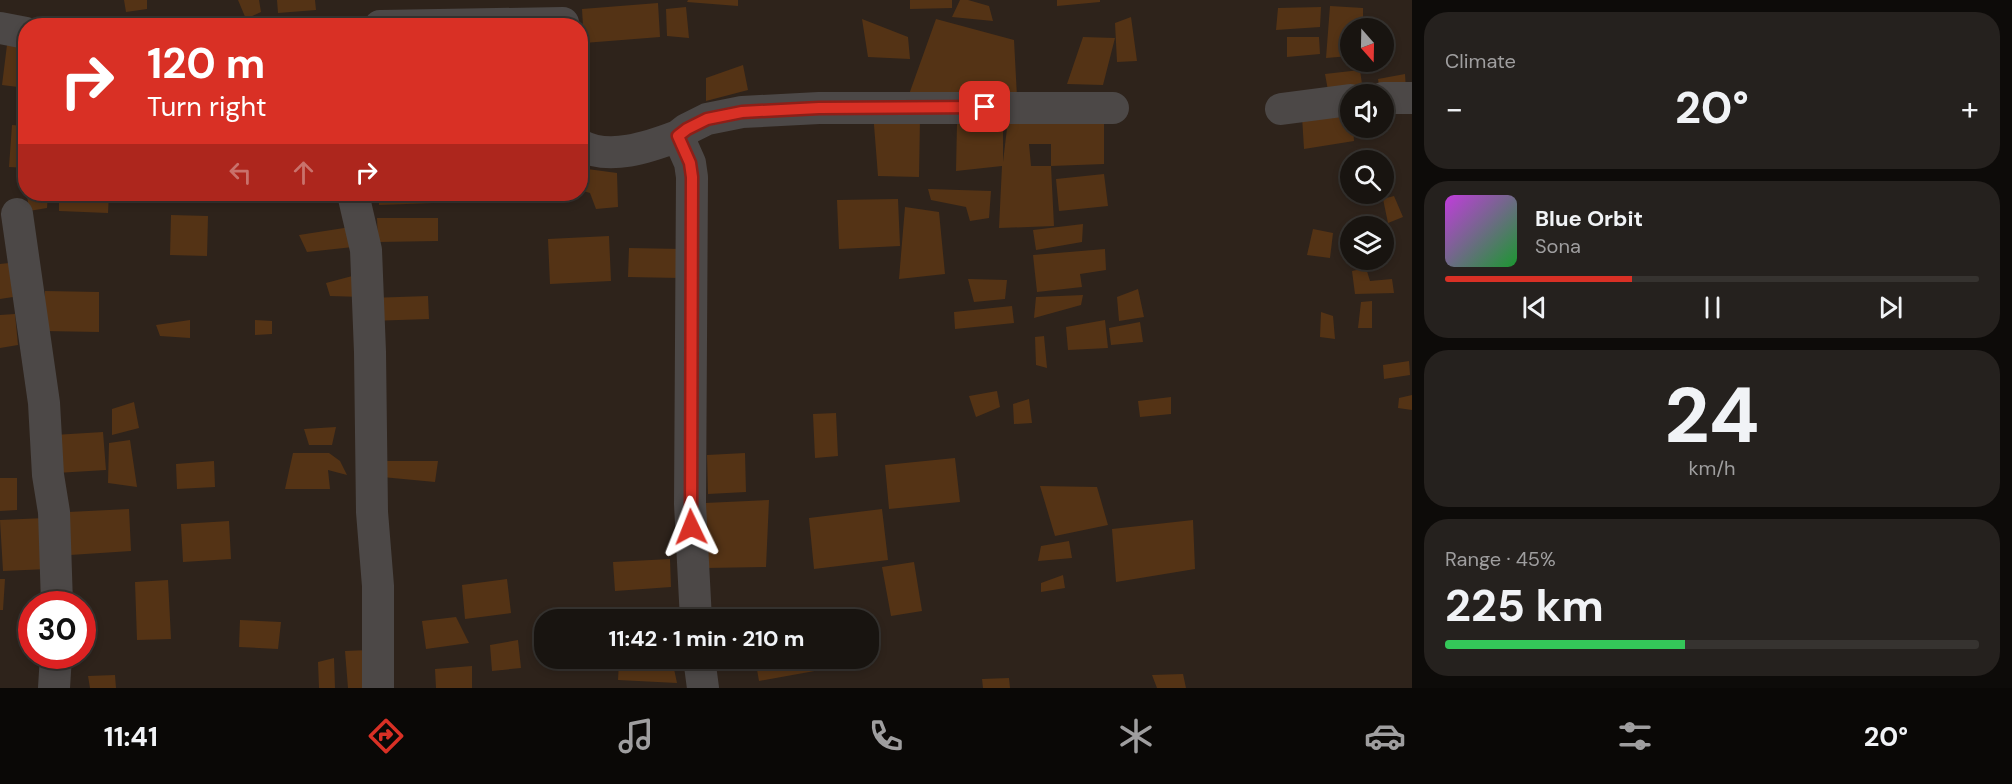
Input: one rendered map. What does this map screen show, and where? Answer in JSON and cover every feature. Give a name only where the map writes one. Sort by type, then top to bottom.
[{"type":"street","points":[[386,0],[387,18]]},
{"type":"street","points":[[524,18],[563,16]]},
{"type":"street","points":[[0,28],[18,31]]},
{"type":"street","points":[[1394,98],[1412,98]]},
{"type":"street","points":[[1281,109],[1340,101]]},
{"type":"street","points":[[588,149],[602,153],[630,150],[678,136],[707,119],[742,112],[819,108],[1113,108]]},
{"type":"street","points":[[678,136],[690,163],[692,177],[690,504],[695,609]]},
{"type":"street","points":[[355,201],[366,250],[372,512],[378,586],[378,688]]},
{"type":"street","points":[[17,214],[44,403],[48,475],[54,512],[57,591]]},
{"type":"street","points":[[54,688],[55,669]]},
{"type":"street","points":[[700,669],[703,688]]},
{"type":"shaded area","points":[[0,0],[1412,0],[1412,688],[0,688]]},
{"type":"building","points":[[124,0],[147,0],[147,9],[126,12]]},
{"type":"building","points":[[238,0],[259,0],[261,12],[246,18]]},
{"type":"building","points":[[277,0],[315,0],[316,10],[278,13]]},
{"type":"building","points":[[688,0],[738,0],[738,6],[687,2]]},
{"type":"building","points":[[910,0],[952,0],[952,8],[910,9]]},
{"type":"building","points":[[960,0],[989,6],[993,21],[952,17]]},
{"type":"building","points":[[1057,0],[1100,0],[1100,2],[1057,6]]},
{"type":"building","points":[[658,3],[660,37],[588,43],[588,18],[583,18],[582,9]]},
{"type":"building","points":[[1330,6],[1363,8],[1363,18],[1340,18],[1340,57],[1326,58]]},
{"type":"building","points":[[686,7],[689,38],[667,36],[666,9]]},
{"type":"building","points":[[1321,7],[1320,27],[1276,30],[1278,8]]},
{"type":"building","points":[[1131,17],[1137,61],[1117,62],[1115,23]]},
{"type":"building","points":[[862,19],[908,37],[910,59],[868,57]]},
{"type":"building","points":[[936,19],[1014,40],[1017,97],[907,100]]},
{"type":"building","points":[[1083,37],[1115,38],[1103,85],[1067,84]]},
{"type":"building","points":[[1287,37],[1319,37],[1320,54],[1287,57]]},
{"type":"building","points":[[7,45],[18,46],[18,87],[2,85]]},
{"type":"building","points":[[743,65],[748,90],[706,101],[706,78]]},
{"type":"building","points":[[1360,72],[1362,84],[1340,84],[1340,94],[1329,96],[1325,74]]},
{"type":"building","points":[[1405,74],[1406,90],[1394,91],[1394,84],[1379,84],[1378,79]]},
{"type":"building","points":[[1340,110],[1340,138],[1354,138],[1354,141],[1304,149],[1302,116]]},
{"type":"building","points":[[873,112],[920,117],[919,177],[878,176]]},
{"type":"building","points":[[1104,113],[1104,164],[1051,166],[1054,226],[999,228],[1002,166],[956,171],[957,124],[1003,127],[1003,162],[1008,120]],"holes":[[[1029,144],[1051,144],[1051,166],[1031,166]]]},
{"type":"building","points":[[12,125],[18,125],[18,168],[9,167]]},
{"type":"building","points":[[588,169],[617,173],[618,207],[596,209],[588,192]]},
{"type":"building","points":[[1104,174],[1108,206],[1059,211],[1056,179]]},
{"type":"building","points":[[928,189],[991,191],[989,218],[970,221],[966,207],[931,200]]},
{"type":"building","points":[[1394,196],[1403,217],[1394,221],[1394,216],[1387,216],[1384,204],[1394,204]]},
{"type":"building","points":[[898,199],[900,246],[839,249],[837,200]]},
{"type":"building","points":[[28,201],[48,201],[47,208],[29,211]]},
{"type":"building","points":[[59,201],[109,201],[108,213],[59,211]]},
{"type":"building","points":[[379,201],[434,201],[434,203],[379,205]]},
{"type":"building","points":[[905,207],[939,212],[945,274],[899,279]]},
{"type":"building","points":[[171,215],[208,216],[207,256],[170,255]]},
{"type":"building","points":[[377,218],[438,218],[438,241],[378,242]]},
{"type":"building","points":[[1083,224],[1082,242],[1036,250],[1033,230]]},
{"type":"building","points":[[357,226],[353,247],[307,252],[299,235]]},
{"type":"building","points":[[1313,229],[1333,233],[1330,258],[1307,255]]},
{"type":"building","points":[[609,236],[611,281],[550,284],[548,239]]},
{"type":"building","points":[[629,248],[682,249],[681,278],[628,277]]},
{"type":"building","points":[[1105,249],[1106,270],[1080,274],[1082,287],[1037,292],[1033,255]]},
{"type":"building","points":[[9,263],[13,297],[0,299],[0,264]]},
{"type":"building","points":[[1367,270],[1370,281],[1392,279],[1394,293],[1355,294],[1352,271]]},
{"type":"building","points":[[356,275],[363,297],[330,296],[326,283]]},
{"type":"building","points":[[968,279],[1007,280],[1005,299],[974,302]]},
{"type":"building","points":[[1138,289],[1144,317],[1119,321],[1117,297]]},
{"type":"building","points":[[45,291],[99,292],[99,332],[44,331]]},
{"type":"building","points":[[1083,295],[1081,305],[1034,318],[1036,297]]},
{"type":"building","points":[[428,296],[429,319],[369,321],[369,298]]},
{"type":"building","points":[[1372,301],[1372,328],[1358,328],[1361,302]]},
{"type":"building","points":[[1012,306],[1014,323],[955,329],[954,312]]},
{"type":"building","points":[[1321,312],[1333,316],[1335,339],[1320,337]]},
{"type":"building","points":[[15,314],[18,345],[0,348],[0,315]]},
{"type":"building","points":[[190,320],[190,338],[160,336],[156,325]]},
{"type":"building","points":[[255,320],[272,321],[272,334],[255,335]]},
{"type":"building","points":[[1105,320],[1108,348],[1068,350],[1066,327]]},
{"type":"building","points":[[1140,322],[1143,342],[1111,345],[1109,328]]},
{"type":"building","points":[[1044,336],[1047,368],[1036,365],[1035,337]]},
{"type":"building","points":[[1409,361],[1410,375],[1384,379],[1383,365]]},
{"type":"building","points":[[997,391],[1000,407],[976,417],[969,396]]},
{"type":"building","points":[[1412,395],[1412,410],[1398,408],[1399,398]]},
{"type":"building","points":[[1171,397],[1171,414],[1140,417],[1138,401]]},
{"type":"building","points":[[1029,399],[1032,423],[1014,424],[1013,404]]},
{"type":"building","points":[[134,402],[139,428],[112,435],[112,409]]},
{"type":"building","points":[[836,413],[838,456],[815,458],[813,414]]},
{"type":"building","points":[[336,427],[332,445],[309,445],[304,429]]},
{"type":"building","points":[[103,432],[106,470],[56,473],[54,435]]},
{"type":"building","points":[[130,440],[137,487],[108,483],[109,443]]},
{"type":"building","points":[[293,453],[329,453],[340,461],[347,475],[328,470],[330,489],[285,489]]},
{"type":"building","points":[[745,453],[746,492],[708,494],[707,455]]},
{"type":"building","points":[[955,458],[960,502],[889,509],[885,465]]},
{"type":"building","points":[[214,461],[215,487],[177,489],[176,464]]},
{"type":"building","points":[[385,461],[438,461],[435,482],[382,477]]},
{"type":"building","points":[[0,478],[17,478],[17,510],[0,511]]},
{"type":"building","points":[[1040,486],[1097,487],[1108,525],[1055,536]]},
{"type":"building","points":[[769,500],[766,567],[706,568],[705,503]]},
{"type":"building","points":[[129,509],[131,551],[70,555],[68,512]]},
{"type":"building","points":[[882,509],[888,560],[814,569],[809,518]]},
{"type":"building","points":[[45,518],[48,569],[3,571],[0,520]]},
{"type":"building","points":[[1193,520],[1195,569],[1116,582],[1112,529]]},
{"type":"building","points":[[229,521],[231,559],[183,562],[181,524]]},
{"type":"building","points":[[1069,541],[1072,558],[1038,561],[1041,546]]},
{"type":"building","points":[[670,559],[671,587],[615,591],[613,562]]},
{"type":"building","points":[[914,562],[922,611],[891,616],[882,567]]},
{"type":"building","points":[[1063,575],[1065,588],[1041,592],[1041,583]]},
{"type":"building","points":[[0,579],[5,579],[3,610],[0,610]]},
{"type":"building","points":[[507,579],[511,613],[465,619],[462,585]]},
{"type":"building","points":[[168,580],[171,639],[137,640],[135,582]]},
{"type":"building","points":[[456,617],[469,643],[426,649],[422,621]]},
{"type":"building","points":[[240,620],[281,622],[278,649],[239,647]]},
{"type":"building","points":[[518,640],[521,668],[492,671],[490,645]]},
{"type":"building","points":[[370,650],[372,688],[348,688],[345,651]]},
{"type":"building","points":[[334,658],[335,688],[319,688],[318,662]]},
{"type":"building","points":[[472,666],[472,688],[436,688],[435,669]]},
{"type":"building","points":[[619,669],[674,669],[677,683],[618,680]]},
{"type":"building","points":[[757,669],[826,669],[759,681]]},
{"type":"building","points":[[1183,674],[1186,688],[1157,688],[1152,675]]},
{"type":"building","points":[[115,675],[116,688],[90,688],[88,676]]},
{"type":"building","points":[[1009,678],[1010,688],[983,688],[982,679]]},
{"type":"route","points":[[691,527],[692,177],[690,163],[678,136],[707,119],[742,112],[819,108],[985,107]]}]
